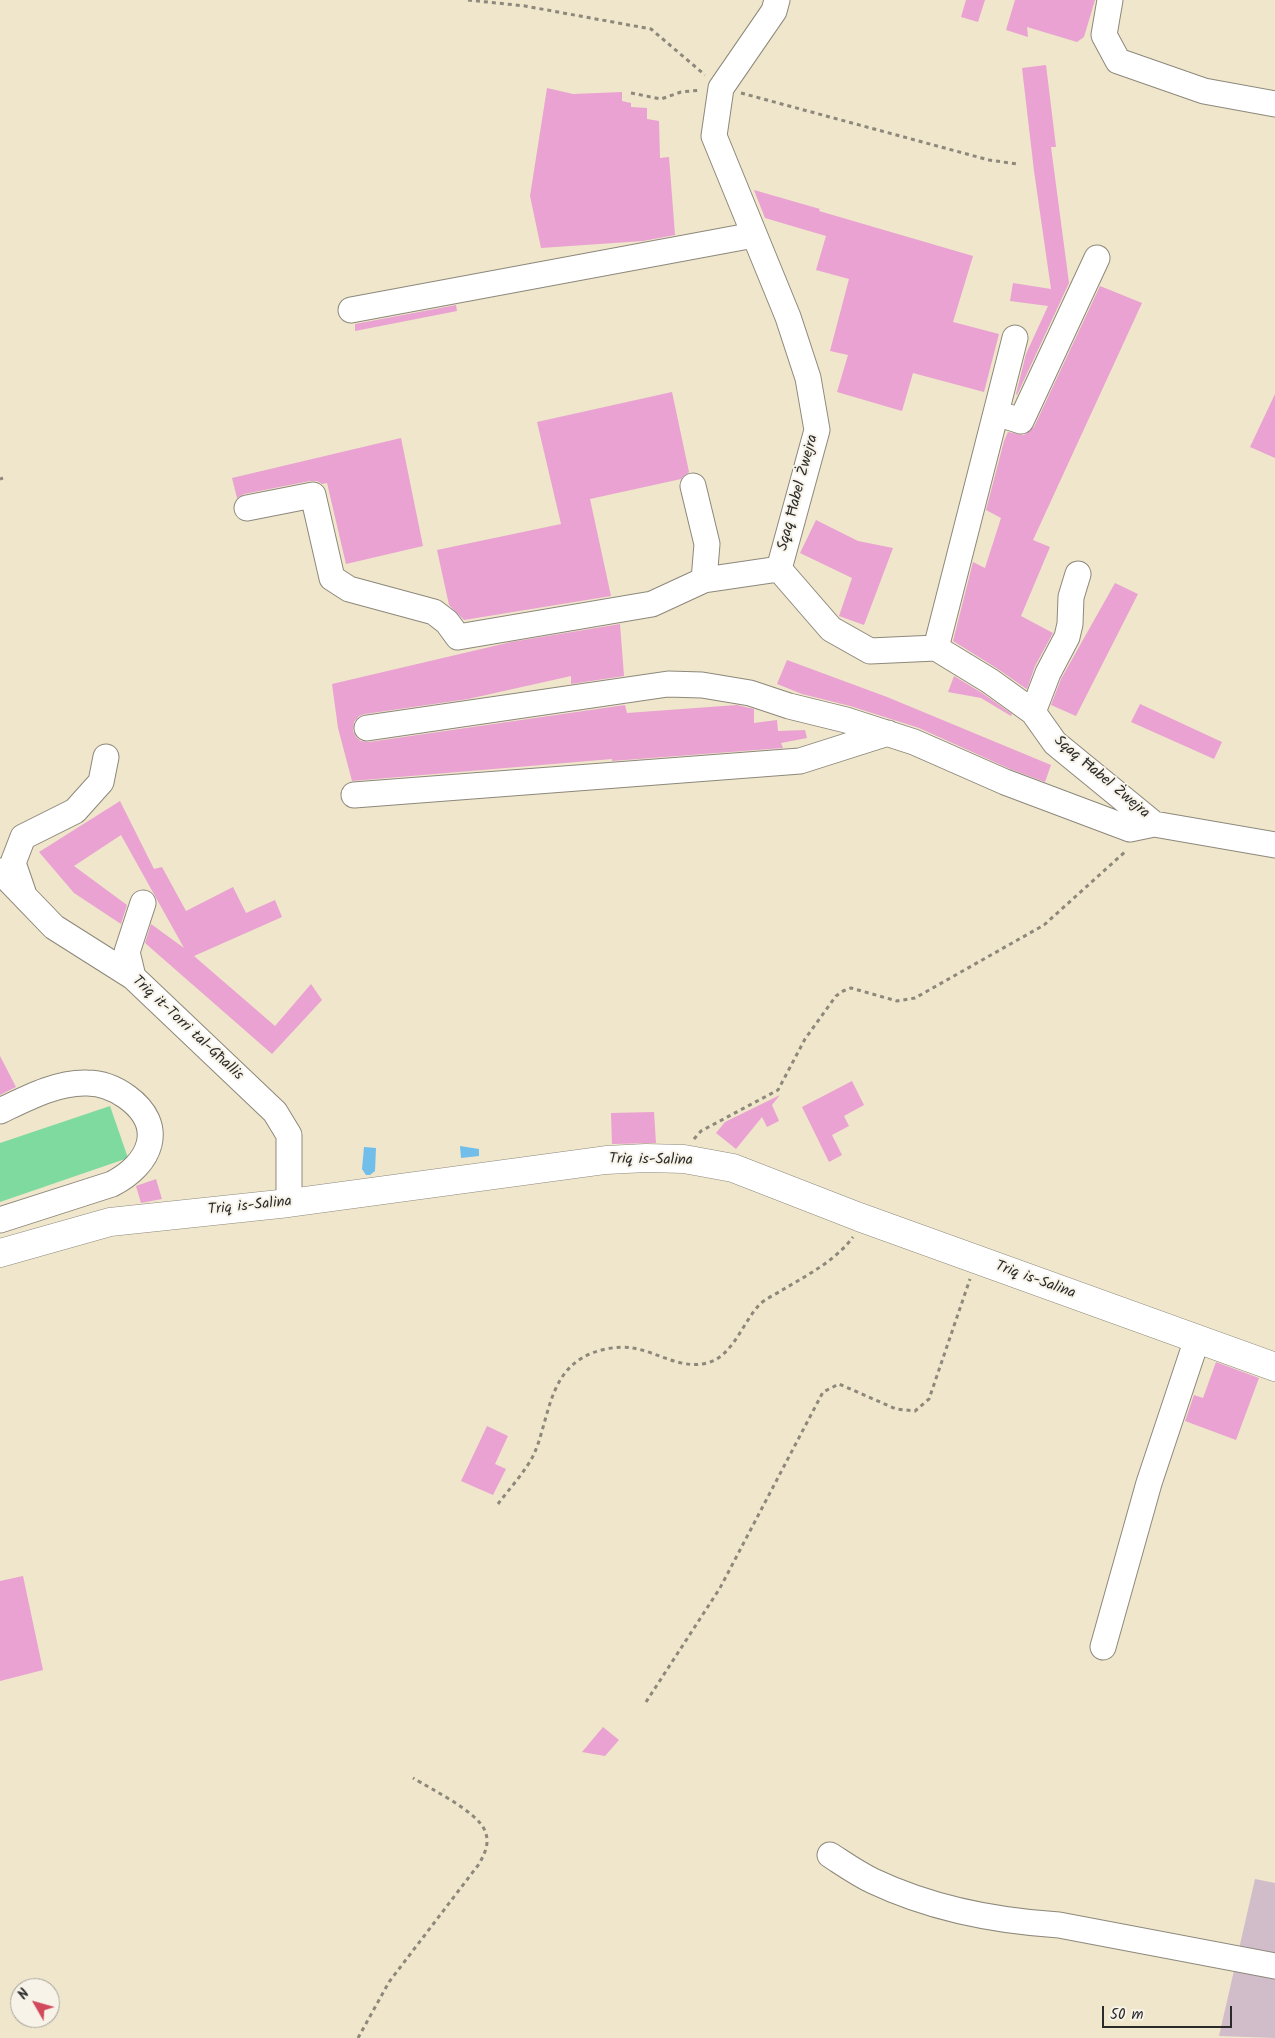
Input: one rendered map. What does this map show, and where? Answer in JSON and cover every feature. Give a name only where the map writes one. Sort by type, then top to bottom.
[{"type":"main road","name":"Triq is-Salina","points":[[0,1253],[110,1222],[288,1204],[606,1160],[684,1159],[710,1162],[733,1168],[859,1217],[1275,1367]]},
{"type":"street","points":[[721,88],[774,11],[776,0]]},
{"type":"street","points":[[1110,0],[1104,35],[1118,62],[1204,91],[1275,104]]},
{"type":"street","name":"Sqaq Ħabel Żwejra","points":[[721,88],[714,136],[788,317],[808,378],[817,430],[779,569],[831,629],[870,651],[936,648],[990,681],[1033,712],[1055,742],[1154,824],[1275,845]]},
{"type":"street","points":[[351,310],[754,235]]},
{"type":"street","points":[[996,413],[1021,421],[1097,258]]},
{"type":"street","points":[[936,648],[1015,338]]},
{"type":"street","points":[[693,486],[707,544],[704,580]]},
{"type":"street","points":[[247,508],[313,495],[332,578],[349,589],[434,612],[446,622],[458,637],[652,604],[704,580],[779,569]]},
{"type":"street","points":[[1033,712],[1048,673],[1067,637],[1071,597],[1078,574]]},
{"type":"street","points":[[367,728],[668,684],[702,685],[750,693],[888,733],[914,742],[1005,782],[1130,829],[1154,824]]},
{"type":"street","points":[[354,795],[800,761],[888,733]]},
{"type":"street","points":[[25,897],[13,862],[23,836],[75,811],[101,782],[106,757]]},
{"type":"street","name":"Triq it-Torri tal-Għallis","points":[[0,871],[54,927],[133,977],[274,1112],[289,1134],[288,1204]]},
{"type":"street","points":[[133,977],[127,952],[143,902]]},
{"type":"street","points":[[0,1111],[40,1093],[70,1084],[90,1083],[113,1089],[137,1105],[144,1113],[151,1130],[148,1147],[138,1165],[112,1184],[0,1220]]},
{"type":"street","points":[[1103,1647],[1149,1484],[1197,1339]]},
{"type":"street","points":[[830,1855],[878,1884],[952,1910],[1040,1924],[1059,1925],[1275,1966]]},
{"type":"path","points":[[468,0],[525,6],[651,29],[721,88]]},
{"type":"path","points":[[631,94],[661,100],[681,92],[721,88],[989,160],[1017,164]]},
{"type":"path","points":[[684,1159],[688,1146],[702,1131],[778,1090],[805,1039],[836,996],[843,991],[852,988],[897,1001],[915,998],[1044,925],[1154,824]]},
{"type":"path","points":[[498,1504],[533,1455],[554,1392],[567,1372],[580,1359],[596,1352],[632,1347],[677,1362],[707,1363],[716,1359],[724,1354],[760,1304],[828,1263],[853,1238],[859,1217]]},
{"type":"path","points":[[646,1702],[720,1588],[823,1392],[839,1384],[896,1409],[916,1410],[929,1399],[977,1260]]},
{"type":"path","points":[[358,2038],[389,1982],[479,1864],[486,1851],[486,1832],[481,1823],[448,1798],[413,1778]]},
{"type":"shaded area","points":[[1255,1879],[1275,1883],[1275,2038],[1219,2036]]},
{"type":"green space","points":[[110,1106],[128,1158],[0,1202],[0,1143]]},
{"type":"water","points":[[460,1146],[479,1149],[479,1156],[461,1158]]},
{"type":"water","points":[[364,1147],[376,1148],[375,1171],[370,1175],[366,1175],[362,1169]]},
{"type":"building","points":[[966,0],[985,0],[978,22],[961,17]]},
{"type":"building","points":[[1015,0],[1095,0],[1084,37],[1077,42],[1027,27],[1028,37],[1006,30]]},
{"type":"building","points":[[1046,65],[1056,147],[1051,147],[1069,283],[1017,395],[1026,354],[1048,306],[1010,301],[1013,283],[1051,289],[1034,171],[1022,68]]},
{"type":"building","points":[[547,88],[573,94],[622,92],[622,101],[631,103],[631,107],[647,108],[647,119],[659,121],[660,158],[669,157],[675,235],[643,241],[541,248],[530,196]]},
{"type":"building","points":[[754,190],[973,256],[953,322],[999,334],[984,392],[913,373],[902,411],[837,392],[848,355],[830,351],[849,279],[816,270],[826,236],[765,218]]},
{"type":"building","points":[[1100,286],[1142,303],[1033,540],[1050,547],[1021,616],[1053,633],[1035,666],[1027,689],[953,641],[973,562],[985,568],[1001,518],[986,510],[1004,441],[1008,432],[1024,435],[1034,427]]},
{"type":"building","points":[[456,305],[457,311],[355,331],[355,324]]},
{"type":"building","points":[[672,392],[689,472],[681,479],[590,499],[611,596],[464,620],[449,605],[437,550],[561,524],[537,422]]},
{"type":"building","points":[[1275,394],[1275,458],[1250,447]]},
{"type":"building","points":[[401,438],[423,546],[346,564],[327,483],[322,484],[317,481],[310,481],[244,494],[237,498],[232,478]]},
{"type":"building","points":[[816,520],[858,541],[893,548],[864,625],[839,616],[852,578],[800,553]]},
{"type":"building","points":[[1115,583],[1138,594],[1076,716],[1051,705],[1061,679]]},
{"type":"building","points":[[620,624],[624,676],[571,684],[571,676],[468,699],[365,714],[359,716],[354,722],[353,731],[361,741],[369,742],[625,705],[627,713],[737,705],[754,709],[754,723],[777,720],[778,731],[805,730],[807,738],[781,743],[783,748],[612,761],[612,759],[352,781],[338,728],[332,684],[511,642]]},
{"type":"building","points":[[787,660],[887,697],[1051,765],[1045,782],[1010,769],[919,728],[850,706],[802,694],[777,684]]},
{"type":"building","points":[[954,676],[1012,714],[1011,716],[981,698],[948,692]]},
{"type":"building","points":[[1140,704],[1222,742],[1214,759],[1131,722]]},
{"type":"building","points":[[120,801],[154,869],[162,867],[186,911],[233,887],[246,913],[275,900],[282,917],[194,956],[275,1026],[311,984],[322,1000],[272,1054],[145,943],[151,924],[184,948],[121,835],[74,866],[127,905],[121,924],[74,893],[39,852]]},
{"type":"building","points":[[0,1056],[16,1087],[0,1095]]},
{"type":"building","points":[[852,1081],[864,1105],[844,1116],[849,1126],[832,1135],[842,1155],[829,1162],[802,1107]]},
{"type":"building","points":[[780,1095],[772,1105],[779,1121],[767,1127],[762,1117],[736,1149],[716,1133],[725,1122]]},
{"type":"building","points":[[654,1112],[656,1143],[612,1144],[611,1113]]},
{"type":"building","points":[[156,1179],[162,1199],[141,1203],[136,1186]]},
{"type":"building","points":[[1216,1362],[1259,1378],[1236,1440],[1185,1421],[1194,1395],[1203,1398]]},
{"type":"building","points":[[487,1426],[508,1436],[495,1464],[506,1469],[493,1495],[461,1481]]},
{"type":"building","points":[[23,1576],[43,1670],[0,1681],[0,1581]]},
{"type":"building","points":[[603,1727],[619,1740],[605,1756],[582,1752]]}]
